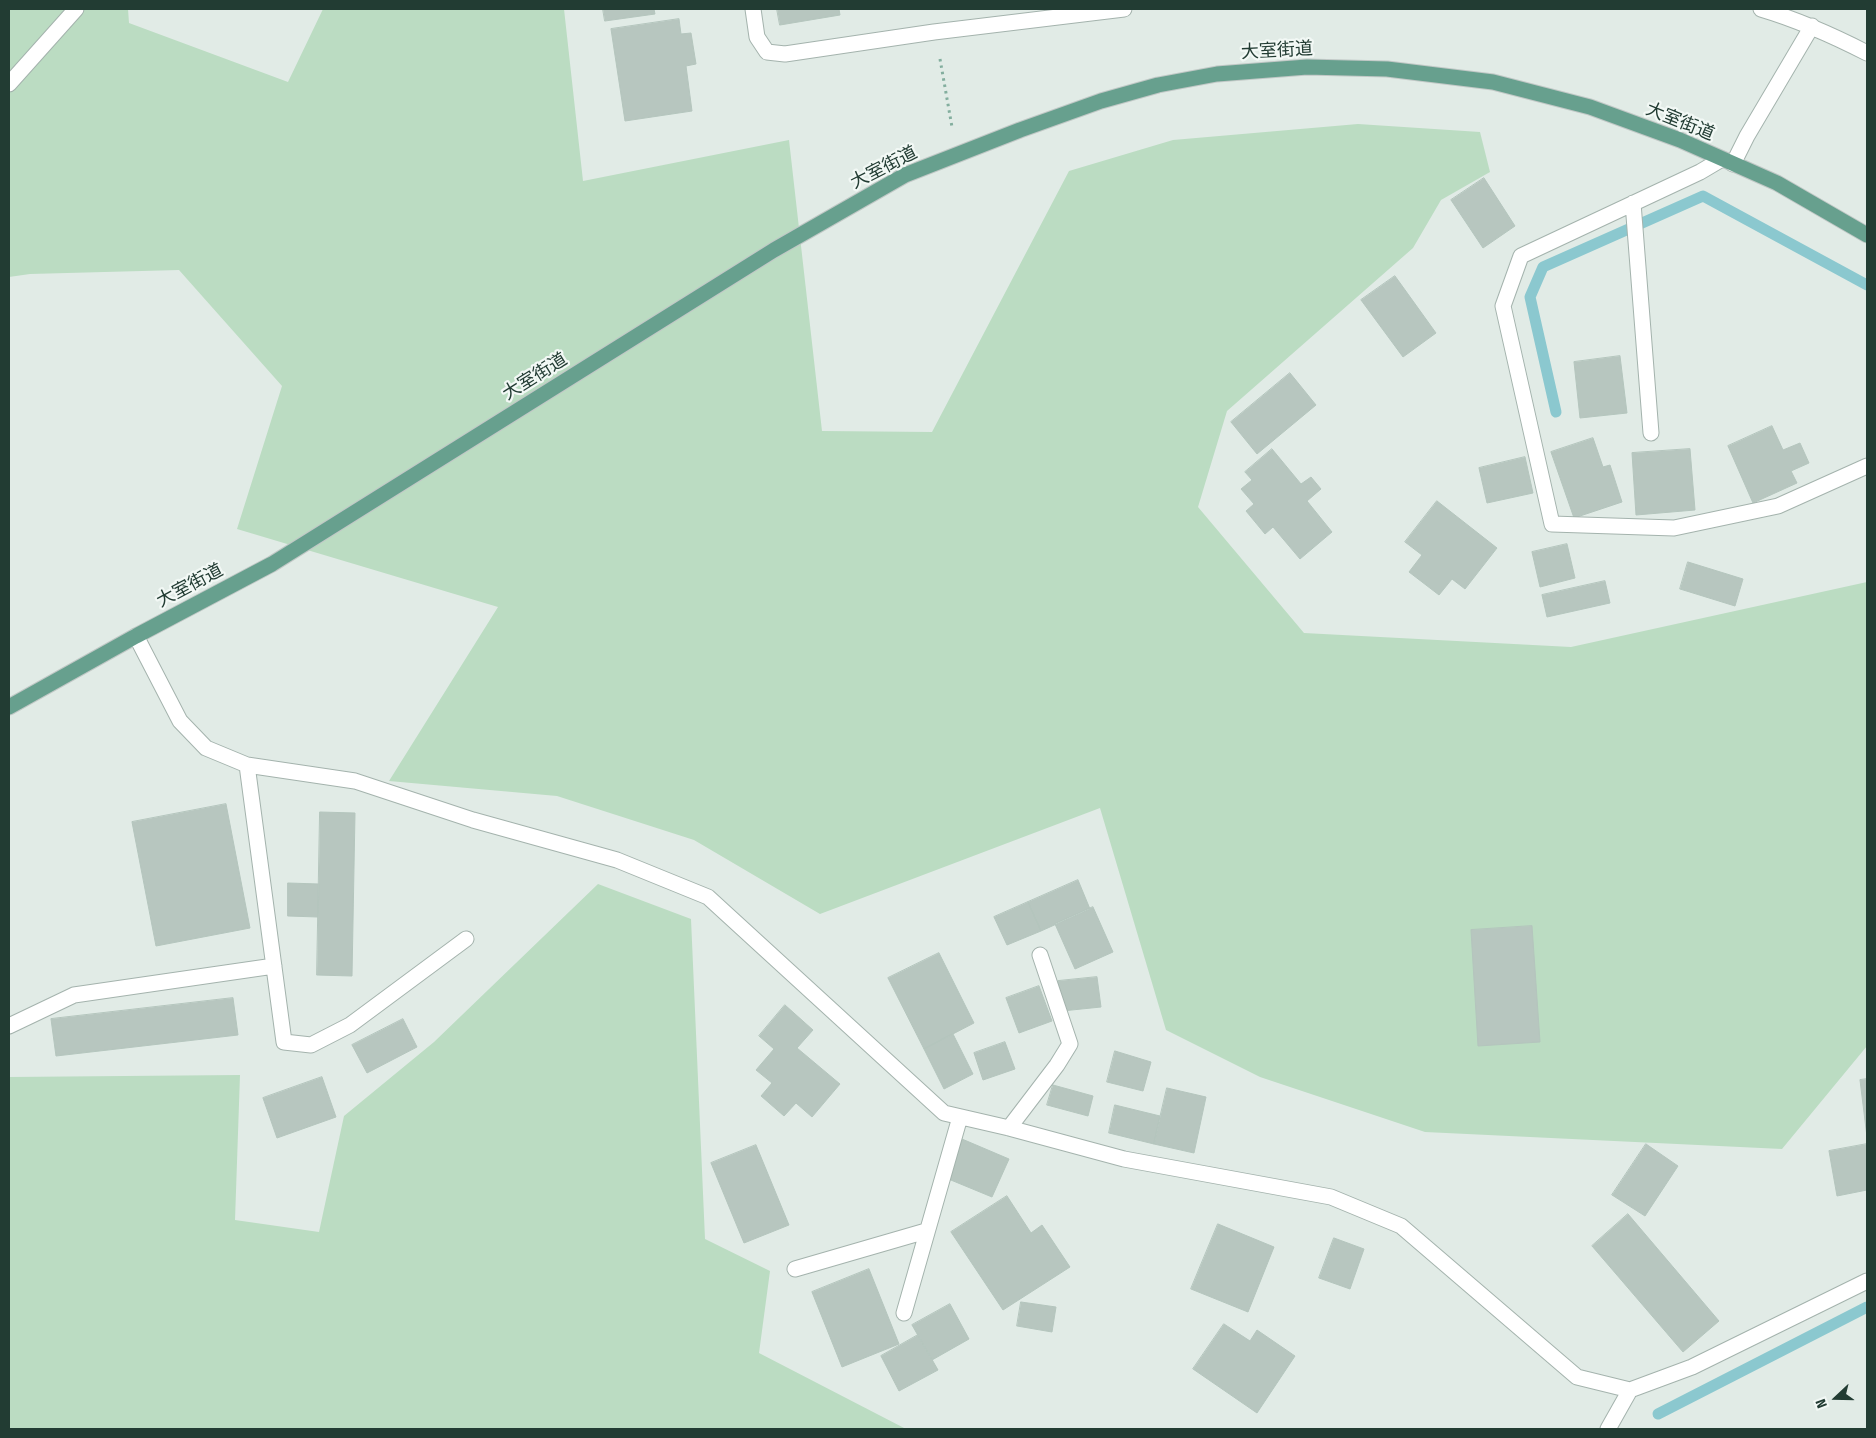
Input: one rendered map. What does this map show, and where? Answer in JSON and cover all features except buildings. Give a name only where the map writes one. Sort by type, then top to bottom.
[{"type":"main road","name":"大室街道","points":[[9,707],[136,636],[272,564],[774,250],[905,175],[1101,101],[1158,85],[1217,74],[1307,67],[1387,69],[1493,82],[1590,107],[1680,140],[1777,183],[1867,235]]},
{"type":"street","points":[[9,84],[76,9]]},
{"type":"street","points":[[753,9],[757,37],[767,52],[785,54],[934,32],[1124,9]]},
{"type":"street","points":[[1761,9],[1812,26],[1867,53]]},
{"type":"street","points":[[1812,26],[1747,136],[1728,162],[1700,172],[1521,256],[1504,306],[1552,524],[1674,528],[1778,506],[1867,466]]},
{"type":"street","points":[[1632,203],[1651,433]]},
{"type":"street","points":[[136,636],[180,721],[206,748],[247,765],[356,781],[473,820],[617,860],[708,897],[944,1113],[1009,1128],[1124,1159],[1331,1197],[1401,1226],[1577,1377],[1630,1390],[1692,1367],[1867,1281]]},
{"type":"street","points":[[247,765],[284,1042],[311,1045],[350,1025],[466,939]]},
{"type":"street","points":[[1009,1128],[1057,1065],[1070,1044],[1040,954]]},
{"type":"street","points":[[9,1026],[74,995],[274,966]]},
{"type":"street","points":[[904,1313],[960,1117]]},
{"type":"street","points":[[795,1269],[926,1231]]},
{"type":"street","points":[[1608,1429],[1630,1390]]},
{"type":"path","points":[[934,32],[953,132]]},
{"type":"green space","points":[[9,9],[128,9],[129,23],[288,82],[323,9],[564,9],[583,181],[789,140],[822,431],[932,432],[1069,171],[1173,140],[1358,124],[1480,132],[1490,172],[1441,200],[1413,248],[1227,411],[1198,507],[1304,633],[1571,647],[1867,582],[1867,1046],[1782,1149],[1425,1132],[1260,1077],[1166,1030],[1100,808],[820,914],[694,840],[557,796],[389,781],[498,607],[237,529],[282,386],[179,270],[30,274],[9,277]]},
{"type":"green space","points":[[598,884],[691,919],[705,1239],[770,1271],[759,1353],[906,1429],[9,1429],[9,1077],[240,1075],[235,1220],[319,1232],[344,1116],[434,1042]]},
{"type":"waterway","points":[[1556,412],[1530,297],[1543,267],[1703,196],[1867,285]]},
{"type":"waterway","points":[[1658,1414],[1867,1307]]}]
